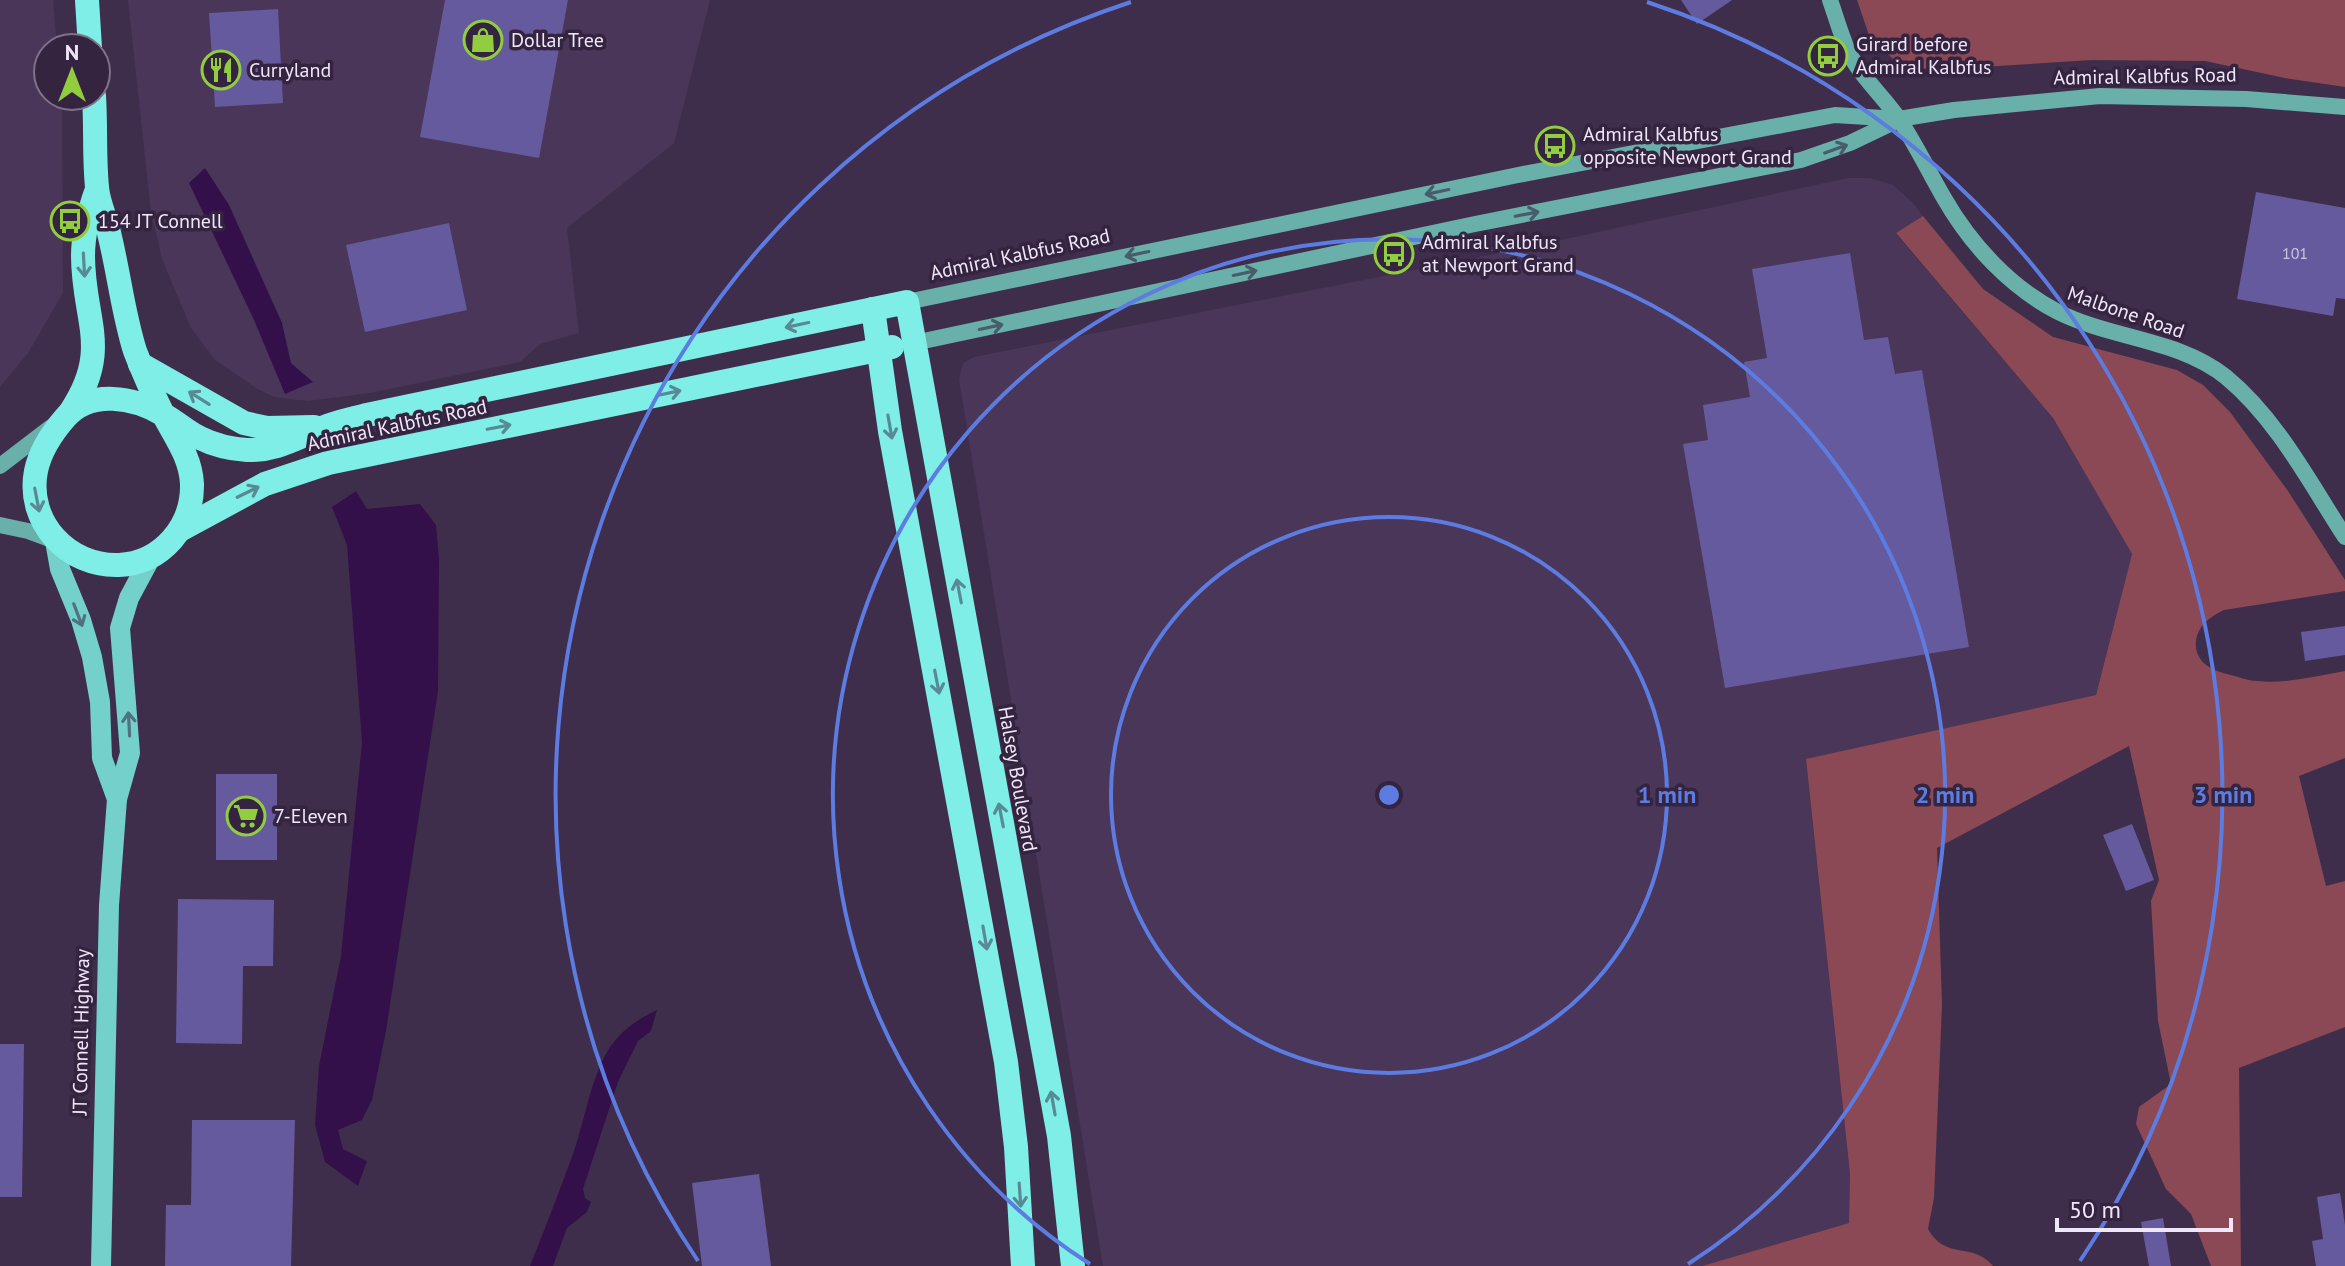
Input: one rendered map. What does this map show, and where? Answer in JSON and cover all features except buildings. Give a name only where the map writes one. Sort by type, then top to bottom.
[{"type":"highway","points":[[87,0],[89,32]]},
{"type":"highway","points":[[95,112],[97,189],[109,231],[126,317],[140,364],[183,451],[191,474],[190,500],[180,530],[151,557],[133,563],[100,564],[79,557],[55,541],[40,514],[35,479],[43,449],[88,382],[94,357],[83,256],[88,212],[97,189]]},
{"type":"highway","name":"Admiral Kalbfus Road","points":[[163,414],[206,441],[244,450],[280,446],[325,426],[416,404],[907,302]]},
{"type":"highway","name":"Halsey Boulevard","points":[[907,302],[1050,1082],[1063,1164],[1073,1266]]},
{"type":"highway","points":[[873,309],[890,431],[1006,1062],[1017,1161],[1023,1266]]},
{"type":"highway","name":"Admiral Kalbfus Road","points":[[180,530],[265,484],[328,463],[914,343]]},
{"type":"highway","points":[[140,364],[249,425],[267,428],[325,426]]},
{"type":"highway","points":[[71,411],[94,401],[112,398],[138,403],[163,414]]},
{"type":"main road","name":"Malbone Road","points":[[1830,0],[1849,53],[1899,119],[1964,230],[1989,261],[2057,311],[2089,325],[2198,357],[2227,378],[2256,407],[2284,443],[2345,537]]},
{"type":"main road","name":"Admiral Kalbfus Road","points":[[907,302],[1692,141],[1835,115],[1899,119],[1954,110],[2100,96],[2246,99],[2345,107]]},
{"type":"main road","name":"Admiral Kalbfus Road","points":[[914,343],[1475,224],[1801,160],[1850,143],[1899,119]]},
{"type":"main road","points":[[0,466],[71,411]]},
{"type":"main road","points":[[0,525],[55,541]]},
{"type":"main road","name":"JT Connell Highway","points":[[55,541],[60,569],[92,657],[100,702],[102,758],[117,799]]},
{"type":"main road","name":"JT Connell Highway","points":[[101,1266],[105,980],[117,799],[130,753],[120,628],[129,598],[151,557]]},
{"type":"shaded area","points":[[0,0],[53,0],[56,32],[32,32],[32,112],[62,112],[63,293],[28,353],[0,387]]},
{"type":"shaded area","points":[[128,0],[710,0],[674,143],[567,228],[579,333],[540,344],[520,362],[370,393],[308,401],[274,397],[258,389],[215,360],[191,328],[162,259],[151,212]]},
{"type":"shaded area","points":[[1857,0],[2345,0],[2345,87],[2205,61],[2092,60],[1934,70],[1900,65],[1870,38]]},
{"type":"shaded area","points":[[205,168],[229,205],[282,323],[291,363],[313,382],[285,394],[254,320],[189,183]]},
{"type":"shaded area","points":[[1848,178],[1870,178],[1893,185],[1923,216],[1896,234],[2053,418],[2132,554],[2096,695],[1806,760],[1850,1174],[1849,1223],[1702,1266],[1103,1266],[959,379],[963,363],[974,357],[1510,251]]},
{"type":"shaded area","points":[[1923,216],[1983,289],[2053,337],[2177,370],[2203,385],[2230,412],[2288,491],[2345,580],[2345,591],[2224,610],[2206,622],[2199,630],[2196,641],[2200,659],[2209,667],[2250,680],[2290,680],[2345,671],[2345,758],[2299,776],[2326,886],[2345,881],[2345,1027],[2239,1068],[2241,1266],[2211,1266],[2191,1214],[2166,1189],[2136,1124],[2139,1107],[2171,1084],[2158,1021],[2151,901],[2159,880],[2129,746],[1937,848],[1942,1005],[1934,1198],[1928,1229],[1943,1245],[1977,1254],[1993,1266],[1702,1266],[1849,1223],[1850,1174],[1806,759],[2096,695],[2132,554],[2053,418],[1896,233]]},
{"type":"shaded area","points":[[356,491],[367,509],[420,504],[436,525],[439,559],[438,691],[386,1031],[372,1100],[362,1120],[338,1130],[343,1149],[367,1161],[358,1186],[325,1162],[315,1125],[319,1066],[341,956],[362,742],[347,545],[332,507]]},
{"type":"shaded area","points":[[657,1010],[651,1031],[638,1041],[618,1082],[583,1189],[585,1198],[591,1202],[587,1212],[567,1228],[553,1266],[530,1266],[574,1151],[601,1064],[622,1033]]},
{"type":"place","name":"Dollar Tree","points":[[483,40]]},
{"type":"place","name":"Girard before Admiral Kalbfus","points":[[1828,56]]},
{"type":"place","name":"Curryland","points":[[221,70]]},
{"type":"place","name":"Admiral Kalbfus opposite Newport Grand","points":[[1555,146]]},
{"type":"place","name":"154 JT Connell","points":[[70,221]]},
{"type":"place","name":"Admiral Kalbfus at Newport Grand","points":[[1394,254]]},
{"type":"place","name":"7-Eleven","points":[[246,816]]}]
